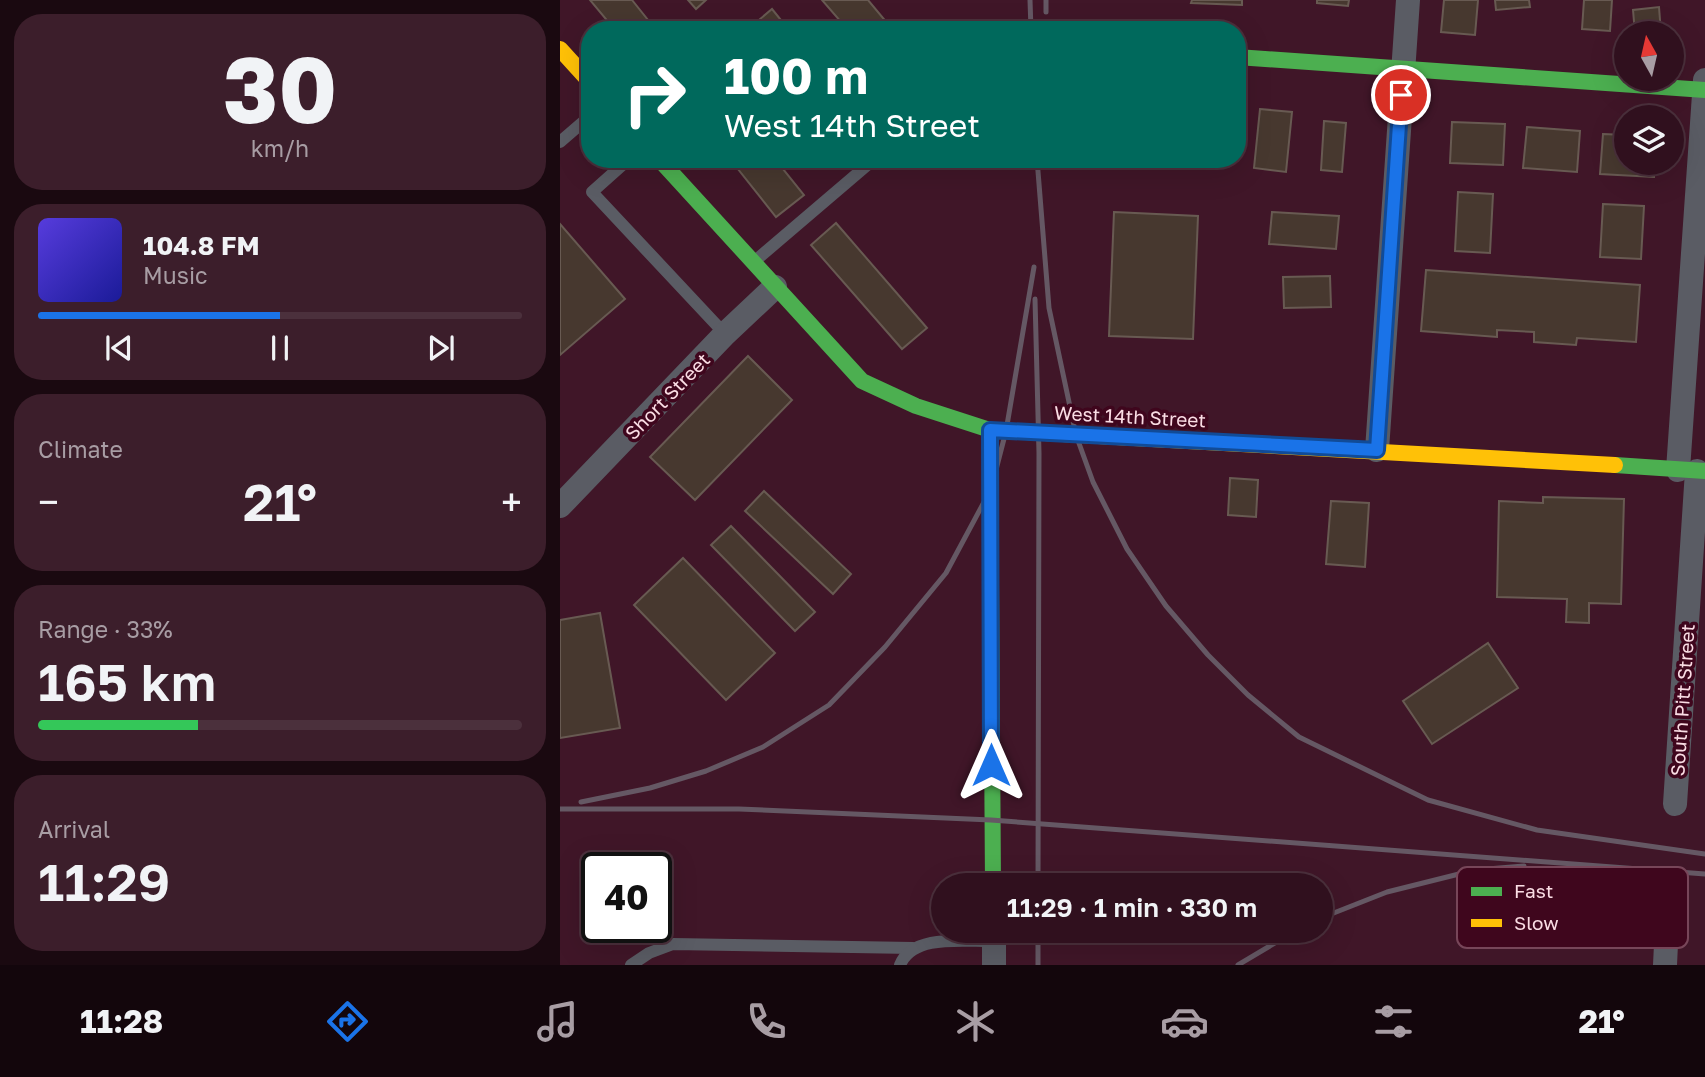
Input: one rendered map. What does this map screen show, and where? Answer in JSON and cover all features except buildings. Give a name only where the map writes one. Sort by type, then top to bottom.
[{"type":"street","points":[[1377,450],[1408,0]]},
{"type":"street","points":[[560,49],[581,72]]},
{"type":"street","points":[[1246,58],[1705,90]]},
{"type":"street","name":"South Pitt Street","points":[[1675,804],[1693,471],[1705,80]]},
{"type":"street","name":"West 14th Street","points":[[667,168],[862,381],[916,406],[990,430],[1377,450],[1693,471]]},
{"type":"street","name":"Short Street","points":[[560,506],[725,334],[775,287]]},
{"type":"street","points":[[990,430],[993,873]]},
{"type":"lane","points":[[560,142],[581,124]]},
{"type":"lane","points":[[619,168],[592,192],[725,334]]},
{"type":"lane","points":[[753,263],[865,168]]},
{"type":"lane","points":[[631,965],[649,953],[673,944],[914,948],[931,943],[994,946]]},
{"type":"lane","points":[[900,965],[903,958],[914,948]]},
{"type":"railway","points":[[1030,0],[1031,21]]},
{"type":"railway","points":[[1046,0],[1046,12]]},
{"type":"railway","points":[[1038,168],[1049,308],[1076,435],[1093,482],[1127,549],[1166,606],[1208,655],[1248,695],[1299,737],[1428,800],[1537,830],[1705,854]]},
{"type":"railway","points":[[581,802],[650,788],[706,771],[763,747],[829,705],[885,647],[946,573],[991,489],[1006,431],[1034,267]]},
{"type":"railway","points":[[1035,299],[1039,453],[1038,873]]},
{"type":"railway","points":[[560,809],[739,809],[991,820],[1612,867]]},
{"type":"railway","points":[[1512,867],[1524,866]]},
{"type":"railway","points":[[1688,873],[1705,874]]},
{"type":"railway","points":[[1333,913],[1387,892],[1457,874]]},
{"type":"railway","points":[[1038,943],[1038,965]]},
{"type":"railway","points":[[1238,965],[1275,943]]},
{"type":"traffic: fast","points":[[1246,58],[1705,90]]},
{"type":"traffic: fast","points":[[667,168],[862,381],[916,406],[990,430],[1027,432]]},
{"type":"traffic: fast","points":[[990,430],[993,873]]},
{"type":"traffic: fast","points":[[1615,465],[1705,471]]},
{"type":"traffic: slow","points":[[560,49],[581,72]]},
{"type":"traffic: slow","points":[[1027,432],[1615,465]]},
{"type":"route","points":[[991,765],[990,430],[1377,450],[1401,95]]}]
